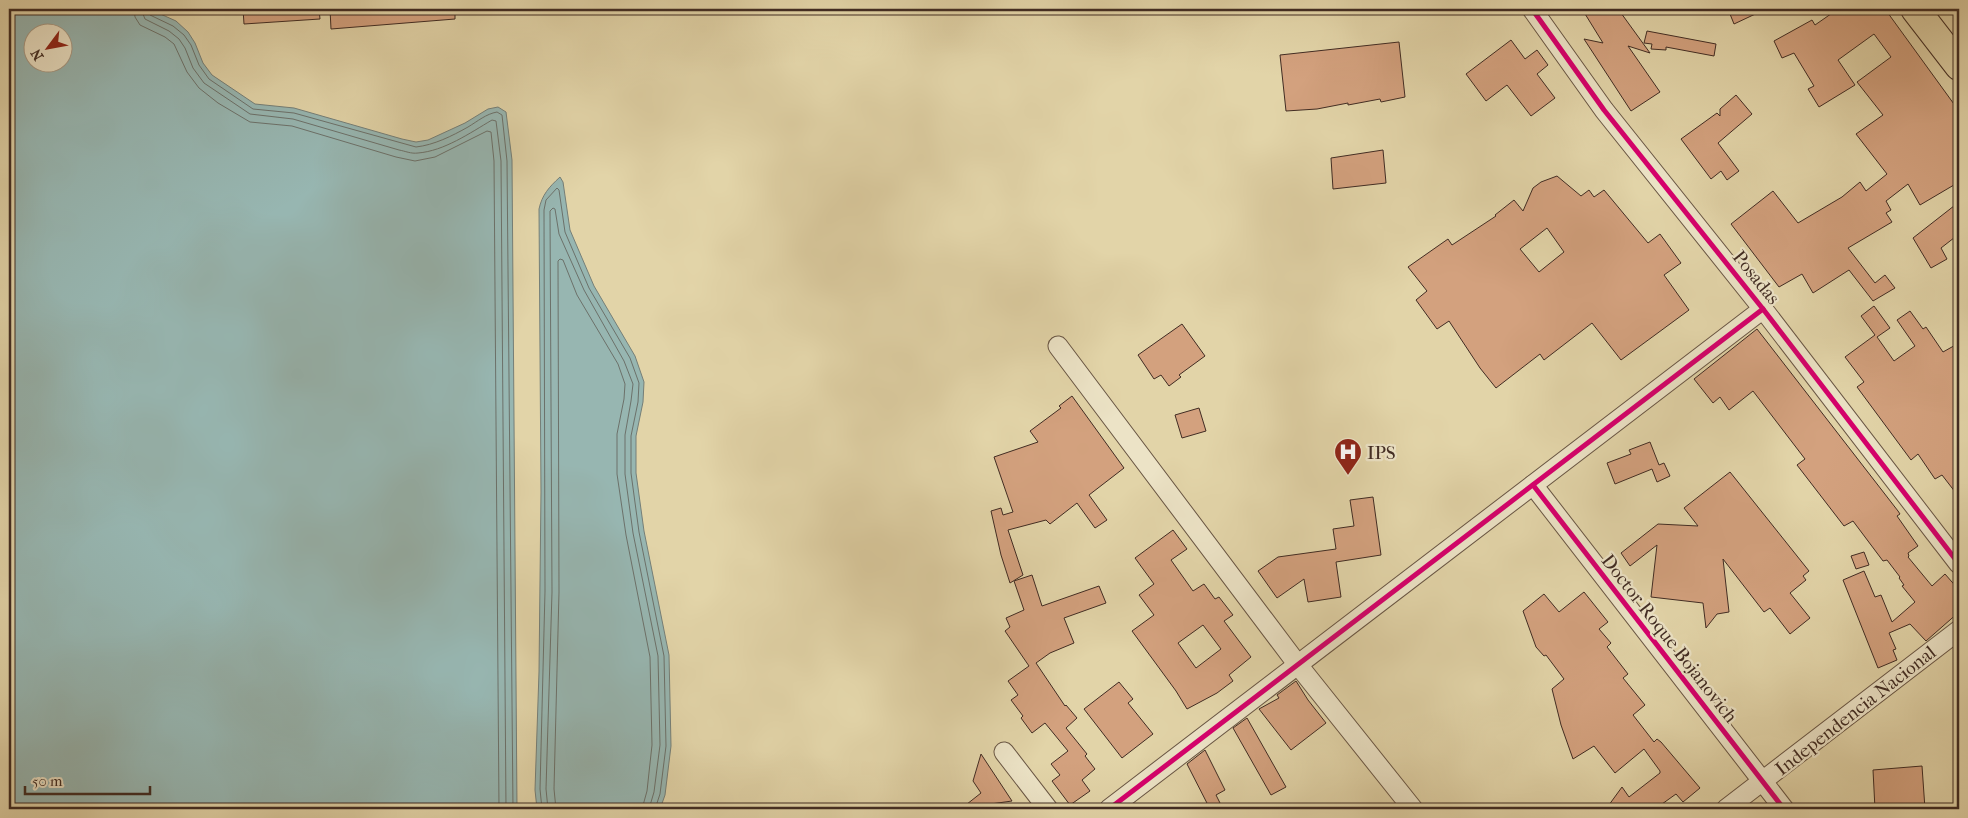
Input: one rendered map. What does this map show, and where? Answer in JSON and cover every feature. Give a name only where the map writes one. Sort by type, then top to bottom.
[{"type":"highway","points":[[1915,9],[1959,66]]},
{"type":"street","name":"Posadas","points":[[1532,9],[1604,110],[1764,309],[1959,564]]},
{"type":"street","points":[[1110,809],[1764,309]]},
{"type":"street","points":[[1058,346],[1298,665],[1413,809]]},
{"type":"street","name":"Doctor Roque Bojanovich","points":[[1533,485],[1784,809]]},
{"type":"street","name":"Independencia Nacional","points":[[1726,809],[1959,630]]},
{"type":"street","points":[[1004,752],[1048,809]]},
{"type":"water","points":[[9,9],[140,9],[156,12],[176,21],[188,32],[195,43],[203,63],[212,75],[255,104],[294,108],[416,142],[428,140],[465,123],[488,109],[498,107],[506,112],[512,160],[517,809],[9,809]]},
{"type":"water","points":[[560,177],[563,182],[570,230],[594,286],[635,356],[644,382],[643,402],[636,436],[636,473],[644,531],[669,655],[671,746],[665,795],[660,809],[537,809],[535,790],[539,672],[541,492],[539,209],[546,192]]},
{"type":"building","points":[[243,9],[319,9],[320,19],[244,24]]},
{"type":"building","points":[[330,9],[455,9],[455,19],[331,29]]},
{"type":"building","points":[[1582,9],[1609,9],[1621,13],[1650,53],[1628,46],[1660,92],[1631,111],[1584,39],[1603,43]]},
{"type":"building","points":[[1728,9],[1766,9],[1734,24]]},
{"type":"building","points":[[1838,9],[1885,9],[1959,111],[1959,182],[1920,205],[1908,184],[1886,201],[1891,210],[1886,213],[1892,222],[1848,248],[1875,283],[1885,275],[1895,288],[1873,301],[1849,270],[1813,293],[1802,274],[1779,287],[1731,224],[1773,191],[1798,223],[1842,197],[1860,182],[1866,191],[1887,174],[1856,134],[1883,115],[1857,82],[1891,57],[1874,34],[1838,60],[1855,85],[1819,107],[1808,89],[1814,86],[1794,53],[1782,58],[1774,41],[1812,20],[1815,25]]},
{"type":"building","points":[[1647,31],[1716,44],[1714,56],[1666,47],[1666,50],[1651,49],[1652,44],[1644,43]]},
{"type":"building","points":[[1511,40],[1525,59],[1537,50],[1548,65],[1537,74],[1555,98],[1531,116],[1507,85],[1486,101],[1466,74]]},
{"type":"building","points":[[1399,42],[1405,97],[1381,102],[1380,99],[1317,109],[1286,111],[1280,55]]},
{"type":"building","points":[[1736,95],[1752,114],[1718,143],[1739,171],[1727,180],[1721,171],[1711,179],[1681,139],[1717,113],[1720,116],[1720,109]]},
{"type":"building","points":[[1383,150],[1386,183],[1333,189],[1331,158]]},
{"type":"building","points":[[1557,176],[1581,196],[1589,190],[1594,197],[1604,190],[1648,243],[1660,234],[1681,263],[1664,275],[1689,310],[1621,360],[1592,323],[1544,360],[1540,354],[1496,388],[1480,368],[1449,321],[1437,329],[1416,300],[1427,291],[1408,267],[1448,239],[1452,245],[1496,216],[1514,200],[1523,211],[1533,188],[1541,182]],"holes":[[[1547,228],[1564,252],[1539,272],[1520,249]]]},
{"type":"building","points":[[1959,202],[1959,234],[1941,248],[1947,259],[1931,268],[1913,238]]},
{"type":"building","points":[[1874,306],[1890,328],[1877,337],[1894,361],[1915,346],[1897,320],[1910,311],[1923,329],[1926,327],[1943,352],[1959,343],[1959,497],[1942,475],[1935,479],[1918,454],[1911,460],[1857,387],[1864,382],[1845,357],[1875,335],[1861,316]]},
{"type":"building","points":[[1182,324],[1205,356],[1179,375],[1181,377],[1169,386],[1161,375],[1154,379],[1138,355]]},
{"type":"building","points":[[1757,329],[1900,514],[1897,516],[1918,546],[1908,553],[1908,557],[1932,586],[1945,574],[1959,590],[1959,612],[1926,641],[1910,624],[1889,633],[1896,649],[1893,650],[1897,660],[1878,668],[1843,580],[1864,571],[1875,597],[1881,595],[1892,622],[1915,602],[1902,586],[1904,585],[1900,577],[1887,560],[1883,561],[1853,521],[1844,526],[1797,465],[1805,459],[1753,391],[1729,410],[1720,397],[1713,403],[1694,379]]},
{"type":"building","points":[[1072,396],[1124,468],[1089,495],[1107,520],[1095,528],[1077,503],[1050,524],[1046,520],[1008,530],[1023,575],[1010,583],[1001,555],[991,511],[1001,508],[1003,515],[1013,512],[994,457],[1038,442],[1030,431],[1061,408],[1059,406]]},
{"type":"building","points":[[1199,408],[1206,431],[1182,438],[1175,415]]},
{"type":"building","points":[[1650,442],[1659,465],[1664,463],[1670,476],[1657,482],[1652,469],[1615,484],[1607,463],[1631,454],[1629,450]]},
{"type":"building","points":[[1730,472],[1809,571],[1803,576],[1806,580],[1790,593],[1810,618],[1790,634],[1770,608],[1764,612],[1723,559],[1729,612],[1717,614],[1706,628],[1703,603],[1651,597],[1657,545],[1630,566],[1621,553],[1658,524],[1698,526],[1684,508]]},
{"type":"building","points":[[1373,497],[1381,555],[1336,562],[1341,597],[1308,602],[1304,579],[1277,598],[1258,571],[1278,557],[1336,549],[1333,529],[1354,526],[1350,500]]},
{"type":"building","points":[[1173,530],[1187,549],[1171,560],[1193,591],[1204,584],[1215,599],[1219,597],[1233,615],[1224,621],[1251,657],[1229,675],[1233,681],[1217,693],[1187,709],[1132,631],[1154,615],[1139,595],[1154,584],[1135,558]],"holes":[[[1203,625],[1221,649],[1196,668],[1178,643]]]},
{"type":"building","points":[[1864,552],[1869,565],[1856,569],[1851,556]]},
{"type":"building","points":[[1032,575],[1042,606],[1099,586],[1106,603],[1064,618],[1074,643],[1050,653],[1036,663],[1065,706],[1077,718],[1066,728],[1087,754],[1085,756],[1095,769],[1082,780],[1090,791],[1070,805],[1052,781],[1060,775],[1051,764],[1068,751],[1045,723],[1032,733],[1021,718],[1023,716],[1011,700],[1018,695],[1008,681],[1029,666],[1005,631],[1010,627],[1006,618],[1024,610],[1014,581]]},
{"type":"building","points":[[1584,592],[1608,622],[1599,629],[1611,643],[1607,647],[1628,674],[1623,678],[1645,705],[1633,715],[1654,742],[1657,739],[1661,742],[1700,788],[1683,802],[1676,794],[1655,809],[1606,809],[1622,787],[1629,797],[1660,773],[1644,749],[1615,773],[1594,746],[1573,759],[1561,725],[1552,689],[1564,679],[1546,655],[1544,656],[1536,647],[1523,611],[1544,594],[1559,612]]},
{"type":"building","points":[[1296,681],[1326,723],[1291,750],[1259,709],[1279,698],[1277,695]]},
{"type":"building","points":[[1119,682],[1133,699],[1128,703],[1153,734],[1122,758],[1084,709]]},
{"type":"building","points":[[1247,718],[1286,787],[1271,795],[1233,728]]},
{"type":"building","points":[[1205,750],[1225,790],[1216,795],[1223,809],[1210,809],[1187,764]]},
{"type":"building","points":[[981,754],[1012,801],[962,808],[981,793],[973,781]]},
{"type":"building","points":[[1922,766],[1925,809],[1875,809],[1873,770]]},
{"type":"cycle path","points":[[1532,9],[1604,110],[1763,309],[1959,564]]},
{"type":"cycle path","points":[[1109,809],[1763,309]]},
{"type":"cycle path","points":[[1533,485],[1784,809]]},
{"type":"place","name":"IPS","points":[[1348,476]]}]
